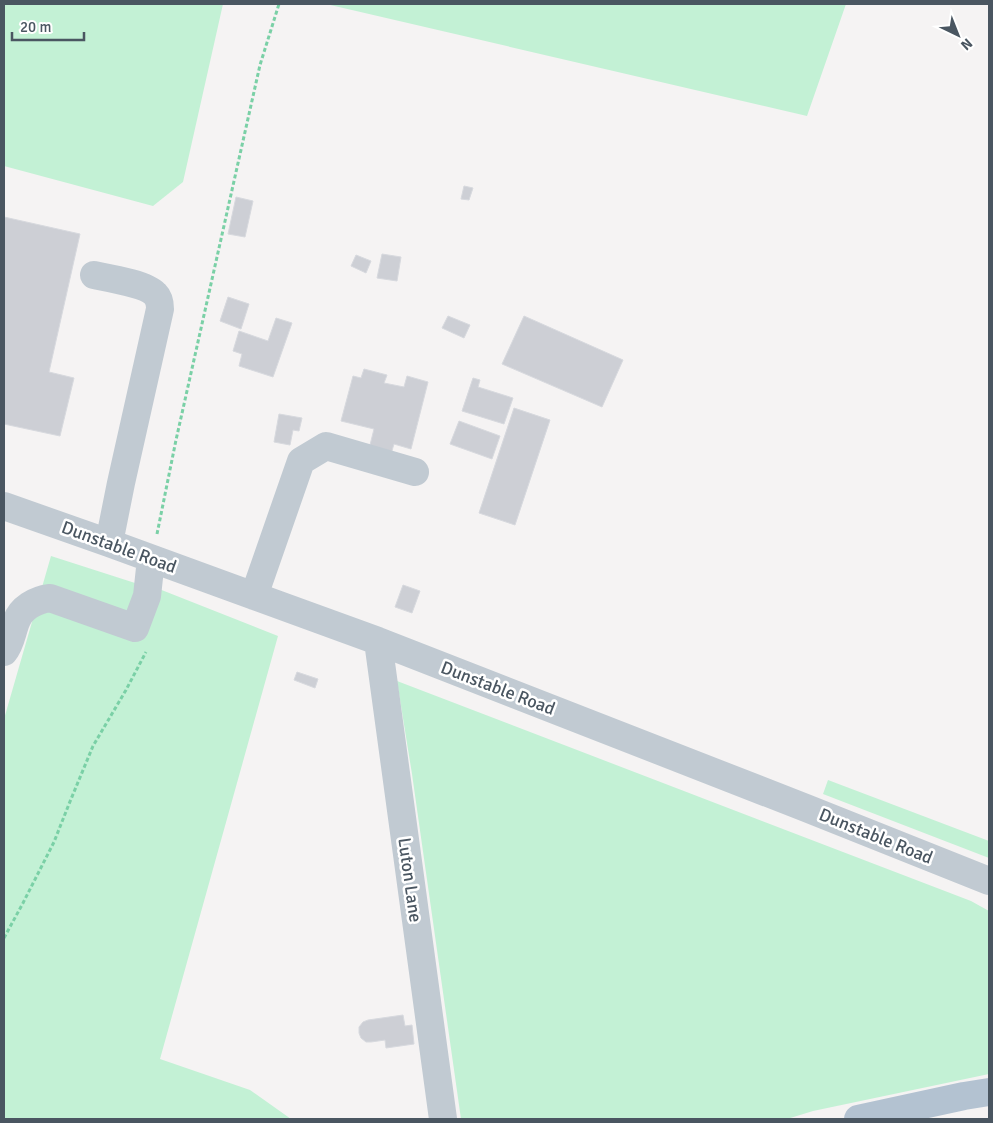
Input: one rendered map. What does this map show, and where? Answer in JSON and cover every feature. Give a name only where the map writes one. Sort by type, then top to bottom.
[{"type":"main road","points":[[858,1119],[989,1092]]},
{"type":"street","points":[[94,275],[145,287],[155,293],[159,300],[160,309],[109,543]]},
{"type":"street","points":[[254,596],[301,461],[326,446],[415,472]]},
{"type":"street","name":"Dunstable Road","points":[[4,506],[378,641],[989,881]]},
{"type":"street","points":[[4,652],[8,648],[16,620],[28,605],[42,599],[50,598],[135,628],[147,596],[151,559]]},
{"type":"street","name":"Luton Lane","points":[[378,641],[443,1119]]},
{"type":"path","points":[[151,559],[260,65],[279,4]]},
{"type":"path","points":[[4,938],[54,842],[93,746],[148,648]]},
{"type":"green space","points":[[4,4],[223,4],[183,182],[153,206],[4,166]]},
{"type":"green space","points":[[326,4],[846,4],[807,116]]},
{"type":"green space","points":[[51,556],[135,583],[154,587],[278,636],[160,1059],[250,1090],[291,1119],[4,1119],[4,719]]},
{"type":"green space","points":[[397,681],[971,901],[989,911],[989,1074],[813,1111],[787,1119],[461,1119]]},
{"type":"green space","points":[[828,780],[989,841],[989,858],[823,794]]},
{"type":"building","points":[[464,186],[473,188],[469,200],[461,199]]},
{"type":"building","points":[[236,197],[253,201],[245,237],[228,234]]},
{"type":"building","points":[[4,217],[80,234],[49,372],[74,378],[60,436],[4,424]]},
{"type":"building","points":[[382,254],[401,257],[397,281],[377,278]]},
{"type":"building","points":[[356,255],[371,261],[366,273],[351,266]]},
{"type":"building","points":[[228,297],[249,304],[241,329],[220,321]]},
{"type":"building","points":[[448,316],[470,325],[464,338],[442,328]]},
{"type":"building","points":[[524,316],[623,360],[602,407],[502,364]]},
{"type":"building","points":[[276,318],[292,323],[273,377],[239,366],[242,354],[233,351],[239,331],[268,341]]},
{"type":"building","points":[[364,369],[387,375],[384,383],[404,387],[407,376],[428,382],[411,449],[394,444],[391,454],[369,449],[374,429],[341,421],[353,376],[361,378]]},
{"type":"building","points":[[473,378],[480,380],[478,387],[513,398],[504,424],[462,411]]},
{"type":"building","points":[[514,408],[550,420],[515,525],[479,513]]},
{"type":"building","points":[[279,414],[302,418],[299,431],[293,430],[290,445],[274,442]]},
{"type":"building","points":[[459,421],[500,436],[492,459],[450,444]]},
{"type":"building","points":[[403,585],[420,591],[412,613],[395,607]]},
{"type":"building","points":[[297,672],[318,679],[315,688],[294,680]]},
{"type":"building","points":[[403,1015],[405,1026],[412,1025],[414,1044],[386,1048],[385,1040],[366,1042],[361,1038],[359,1027],[363,1022]]}]
